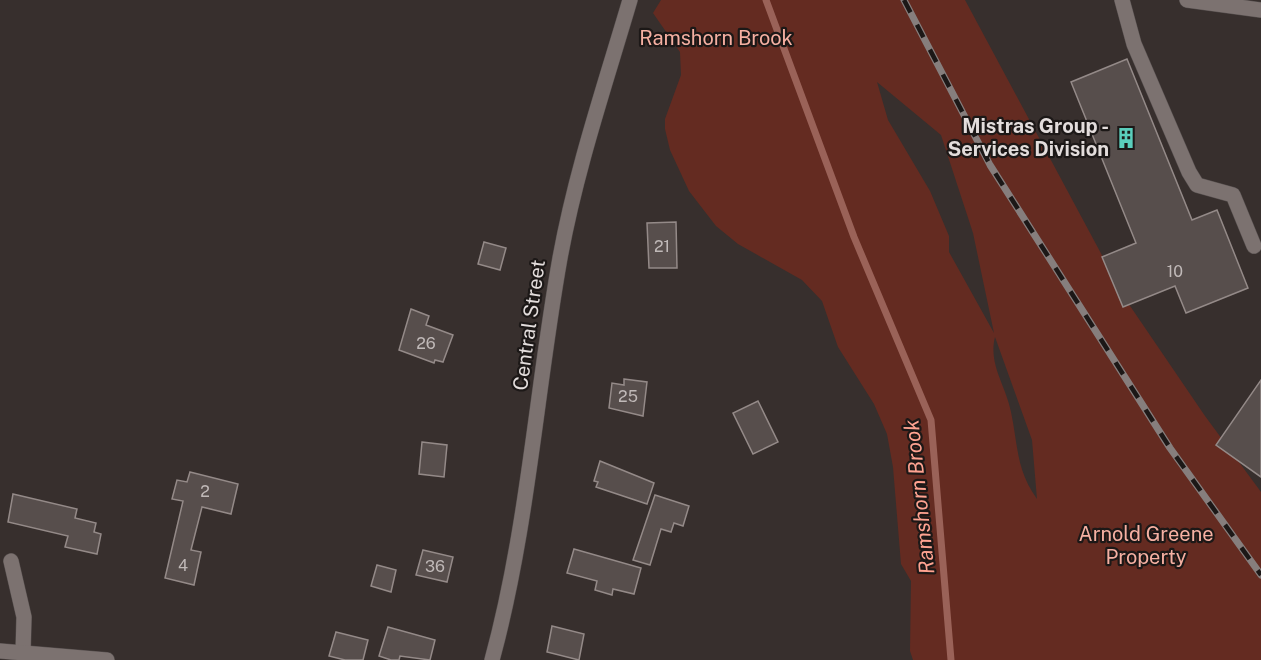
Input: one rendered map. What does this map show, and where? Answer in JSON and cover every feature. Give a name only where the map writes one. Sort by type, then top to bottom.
[{"type":"street","name":"Central Street","points":[[492,660],[520,539],[552,304],[571,202],[630,0]]},
{"type":"street","points":[[1122,0],[1134,44],[1189,172],[1197,185],[1233,195],[1254,246]]},
{"type":"street","points":[[1187,0],[1261,10]]},
{"type":"street","points":[[11,561],[24,617],[23,653]]},
{"type":"street","points":[[0,651],[107,660]]},
{"type":"green space","name":"Arnold Greene Property","points":[[661,0],[965,0],[1126,300],[1205,416],[1261,492],[1261,660],[913,660],[910,651],[911,581],[901,564],[893,467],[887,434],[874,404],[838,347],[822,301],[802,280],[738,244],[716,226],[689,191],[670,150],[665,129],[665,119],[681,75],[680,52],[653,13]],"holes":[[[877,82],[941,135],[973,233],[994,333],[949,252],[949,236],[930,191],[888,120]],[[995,337],[1032,440],[1037,499],[1021,467],[1009,402],[996,366],[993,347]]]},
{"type":"building","points":[[1127,59],[1192,220],[1217,210],[1248,288],[1186,313],[1175,286],[1123,307],[1102,257],[1136,243],[1071,82]]},
{"type":"building","points":[[676,222],[677,268],[649,268],[647,223]]},
{"type":"building","points":[[484,242],[506,248],[500,270],[478,264]]},
{"type":"building","points":[[411,309],[429,316],[426,325],[453,335],[443,362],[435,360],[434,363],[399,350]]},
{"type":"building","points":[[624,379],[647,382],[643,416],[609,408],[612,383],[624,385]]},
{"type":"building","points":[[1261,380],[1261,477],[1216,445]]},
{"type":"building","points":[[758,401],[778,442],[753,454],[733,413]]},
{"type":"building","points":[[422,442],[447,445],[444,477],[419,474]]},
{"type":"building","points":[[600,461],[654,483],[647,504],[596,487],[598,482],[594,481]]},
{"type":"building","points":[[190,472],[238,484],[231,514],[202,507],[191,550],[201,552],[194,585],[165,578],[183,501],[172,499],[177,480],[187,482]]},
{"type":"building","points":[[13,494],[77,509],[75,518],[96,523],[94,532],[101,534],[97,554],[65,547],[68,536],[8,522]]},
{"type":"building","points":[[655,495],[689,506],[683,526],[674,523],[671,532],[661,529],[650,565],[633,560]]},
{"type":"building","points":[[574,549],[641,568],[634,594],[613,589],[612,595],[595,590],[597,581],[567,573]]},
{"type":"building","points":[[423,550],[453,557],[447,582],[416,575]]},
{"type":"building","points":[[377,565],[396,570],[391,592],[371,586]]},
{"type":"building","points":[[552,626],[584,634],[579,660],[547,652]]},
{"type":"building","points":[[388,627],[435,640],[430,660],[400,656],[399,660],[391,660],[379,656]]},
{"type":"building","points":[[336,632],[368,640],[363,660],[345,660],[329,656]]},
{"type":"waterway","name":"Ramshorn Brook","points":[[766,0],[854,237],[931,420],[951,660]]},
{"type":"railway","points":[[904,0],[990,165],[1170,448],[1261,575]]},
{"type":"place","name":"Mistras Group - Services Division","points":[[1126,138]]}]
